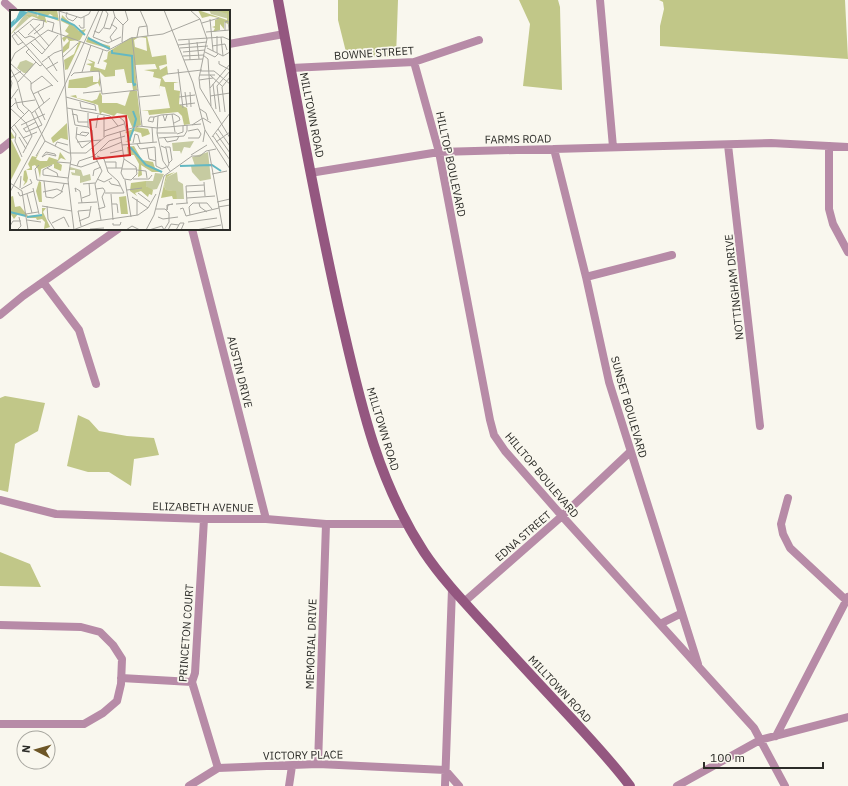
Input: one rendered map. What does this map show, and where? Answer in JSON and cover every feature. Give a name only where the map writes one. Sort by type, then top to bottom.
[{"type":"street","name":"MILLTOWN ROAD","points":[[278,0],[310,173],[329,264],[360,400],[370,436],[384,476],[407,524],[425,554],[452,589],[601,750],[630,786]]},
{"type":"street","points":[[600,0],[613,147]]},
{"type":"street","points":[[5,3],[13,10]]},
{"type":"street","points":[[230,44],[284,34]]},
{"type":"street","name":"BOWNE STREET","points":[[291,68],[414,62],[479,40]]},
{"type":"street","name":"HILLTOP BOULEVARD","points":[[414,62],[439,152],[494,435],[505,451],[562,516],[754,728],[785,786]]},
{"type":"street","points":[[0,150],[10,142]]},
{"type":"street","name":"FARMS ROAD","points":[[310,173],[439,152],[771,143],[848,147]]},
{"type":"street","name":"NOTTINGHAM DRIVE","points":[[728,145],[760,426]]},
{"type":"street","points":[[829,146],[829,209],[833,224],[848,252]]},
{"type":"street","name":"SUNSET BOULEVARD","points":[[554,149],[586,277],[609,382],[699,667]]},
{"type":"street","points":[[0,315],[23,296],[117,230]]},
{"type":"street","name":"AUSTIN DRIVE","points":[[192,230],[266,520]]},
{"type":"street","points":[[586,277],[672,255]]},
{"type":"street","points":[[43,282],[80,330],[96,384]]},
{"type":"street","name":"EDNA STREET","points":[[464,602],[562,516],[630,452]]},
{"type":"street","points":[[776,736],[847,599],[790,548],[783,534],[781,524],[788,498]]},
{"type":"street","name":"ELIZABETH AVENUE","points":[[0,500],[56,514],[266,520],[326,524],[407,524]]},
{"type":"street","name":"PRINCETON COURT","points":[[204,519],[195,672],[192,682],[218,768]]},
{"type":"street","name":"MEMORIAL DRIVE","points":[[318,764],[326,524]]},
{"type":"street","points":[[445,786],[452,589]]},
{"type":"street","points":[[660,624],[682,613]]},
{"type":"street","points":[[0,625],[81,627],[100,632],[113,645],[122,659],[121,678],[117,701],[103,713],[84,724],[0,724]]},
{"type":"street","points":[[121,678],[192,682]]},
{"type":"street","points":[[677,786],[760,740],[848,717]]},
{"type":"street","name":"VICTORY PLACE","points":[[218,768],[318,764],[445,770]]},
{"type":"street","points":[[289,786],[292,766]]},
{"type":"street","points":[[189,786],[218,768]]},
{"type":"street","points":[[445,770],[459,786]]},
{"type":"green space","points":[[338,0],[398,0],[396,57],[347,56],[338,20]]},
{"type":"green space","points":[[519,0],[558,0],[560,7],[562,90],[523,86],[530,24]]},
{"type":"green space","points":[[659,0],[845,0],[848,59],[660,46],[660,26],[664,9],[663,2]]},
{"type":"green space","points":[[5,396],[45,403],[38,431],[15,444],[8,492],[0,490],[0,398]]},
{"type":"green space","points":[[78,415],[89,420],[99,431],[127,436],[154,438],[159,455],[134,459],[131,486],[109,472],[88,472],[67,466]]},
{"type":"green space","points":[[0,552],[30,564],[41,587],[0,586]]}]
